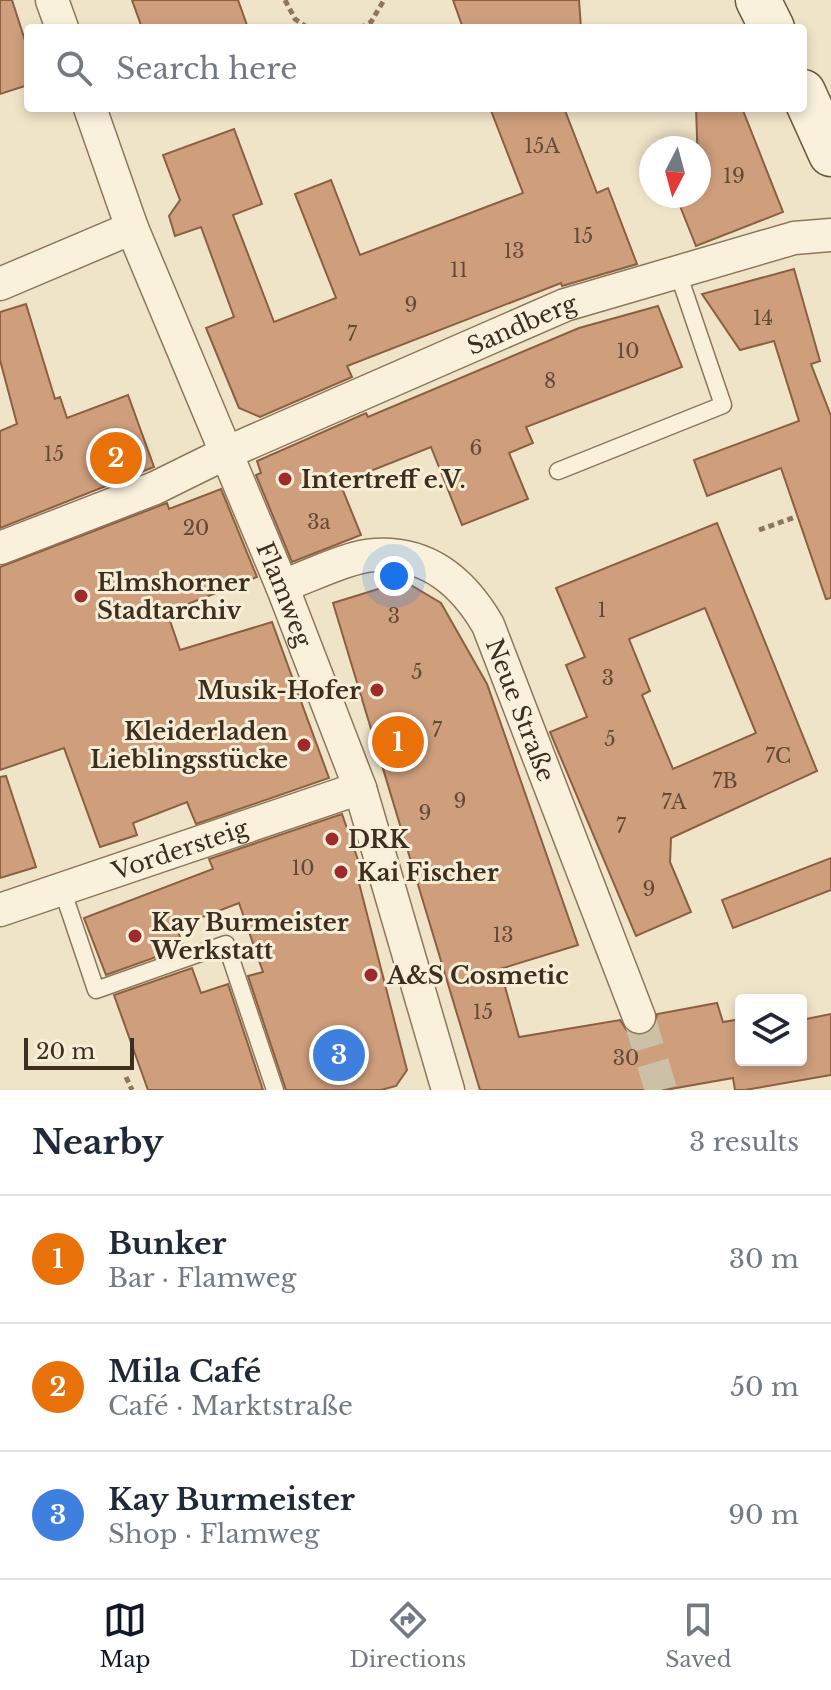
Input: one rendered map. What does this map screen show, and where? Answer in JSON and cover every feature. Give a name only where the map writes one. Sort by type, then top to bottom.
[{"type":"main road","points":[[758,0],[770,24]]},
{"type":"main road","points":[[807,101],[831,154]]},
{"type":"street","points":[[52,0],[61,24]]},
{"type":"street","name":"Flamweg","points":[[91,112],[132,228],[282,586],[360,788],[448,1090]]},
{"type":"street","points":[[0,284],[132,228]]},
{"type":"street","name":"Sandberg","points":[[0,548],[155,488],[226,453],[565,305],[794,238],[831,235]]},
{"type":"street","name":"Neue Straße","points":[[282,586],[374,555],[423,559],[463,590],[477,606],[488,625],[549,778],[639,1017]]},
{"type":"street","name":"Vordersteig","points":[[0,910],[360,788]]},
{"type":"lane","points":[[558,471],[723,405],[677,270]]},
{"type":"lane","points":[[62,889],[96,990],[226,944],[275,1090]]},
{"type":"path","points":[[285,0],[295,19],[302,24]]},
{"type":"path","points":[[367,24],[384,0]]},
{"type":"path","points":[[759,530],[798,516]]},
{"type":"path","points":[[126,1077],[132,1090]]},
{"type":"building","points":[[0,0],[12,0],[24,38],[24,86],[0,94]]},
{"type":"building","points":[[132,0],[238,0],[247,24],[141,24]]},
{"type":"building","points":[[453,0],[579,0],[581,24],[462,24]]},
{"type":"building","points":[[492,112],[566,112],[597,193],[608,188],[637,264],[562,286],[561,283],[347,366],[352,377],[260,417],[239,408],[206,328],[234,317],[201,227],[175,236],[169,216],[180,200],[163,155],[234,129],[262,204],[233,215],[274,322],[336,298],[295,194],[331,180],[360,255],[523,193]]},
{"type":"building","points":[[696,112],[744,112],[783,212],[696,246],[681,208],[711,208],[711,136],[697,136]]},
{"type":"building","points":[[794,269],[820,361],[811,364],[831,416],[831,598],[826,599],[781,468],[707,496],[694,460],[799,421],[774,341],[740,350],[702,294]]},
{"type":"building","points":[[26,304],[55,399],[60,397],[67,418],[128,395],[154,467],[0,528],[0,431],[17,424],[0,360],[0,312]]},
{"type":"building","points":[[658,306],[682,367],[526,427],[533,443],[509,453],[528,499],[462,525],[431,447],[340,483],[361,535],[292,562],[256,475],[261,473],[257,461],[366,413],[368,417],[579,328]]},
{"type":"building","points":[[221,489],[257,577],[167,612],[180,650],[272,622],[329,778],[196,824],[187,802],[133,823],[137,835],[100,847],[64,748],[0,770],[0,567],[167,503],[169,509]]},
{"type":"building","points":[[717,523],[817,771],[671,838],[670,862],[691,912],[636,936],[550,732],[587,717],[566,665],[585,657],[556,588]],"holes":[[[705,608],[756,733],[673,769],[642,695],[650,691],[629,639]]]},
{"type":"building","points":[[404,581],[441,603],[487,684],[578,945],[500,969],[519,1037],[620,1020],[628,1032],[645,1035],[654,1028],[657,1014],[717,1003],[723,1022],[735,1020],[735,1066],[807,1066],[807,1019],[831,1014],[831,1075],[745,1090],[735,1090],[733,1078],[665,1090],[480,1090],[333,603]]},
{"type":"building","points":[[6,776],[36,867],[0,878],[0,777]]},
{"type":"building","points":[[342,814],[364,877],[358,879],[407,1070],[396,1086],[381,1090],[286,1090],[248,976],[263,972],[239,903],[176,927],[184,947],[106,975],[84,918],[213,869],[209,859]]},
{"type":"building","points":[[831,858],[831,890],[733,928],[722,900]]},
{"type":"building","points":[[192,968],[201,993],[228,984],[263,1090],[148,1090],[114,995]]},
{"type":"tunnel","points":[[639,1017],[661,1090]]},
{"type":"place","name":"Mila Café","points":[[116,458]]},
{"type":"place","name":"Intertreff e.V.","points":[[285,479]]},
{"type":"place","name":"Elmshorner Stadtarchiv","points":[[81,596]]},
{"type":"place","name":"Musik-Hofer","points":[[377,690]]},
{"type":"place","name":"Bunker","points":[[398,742]]},
{"type":"place","name":"Kleiderladen Lieblingsstücke","points":[[304,745]]},
{"type":"place","name":"DRK","points":[[332,839]]},
{"type":"place","name":"Kai Fischer","points":[[341,872]]},
{"type":"place","name":"Kay Burmeister Werkstatt","points":[[135,936]]},
{"type":"place","name":"A&S Cosmetic","points":[[371,975]]},
{"type":"place","name":"Kay Burmeister","points":[[339,1055]]}]
